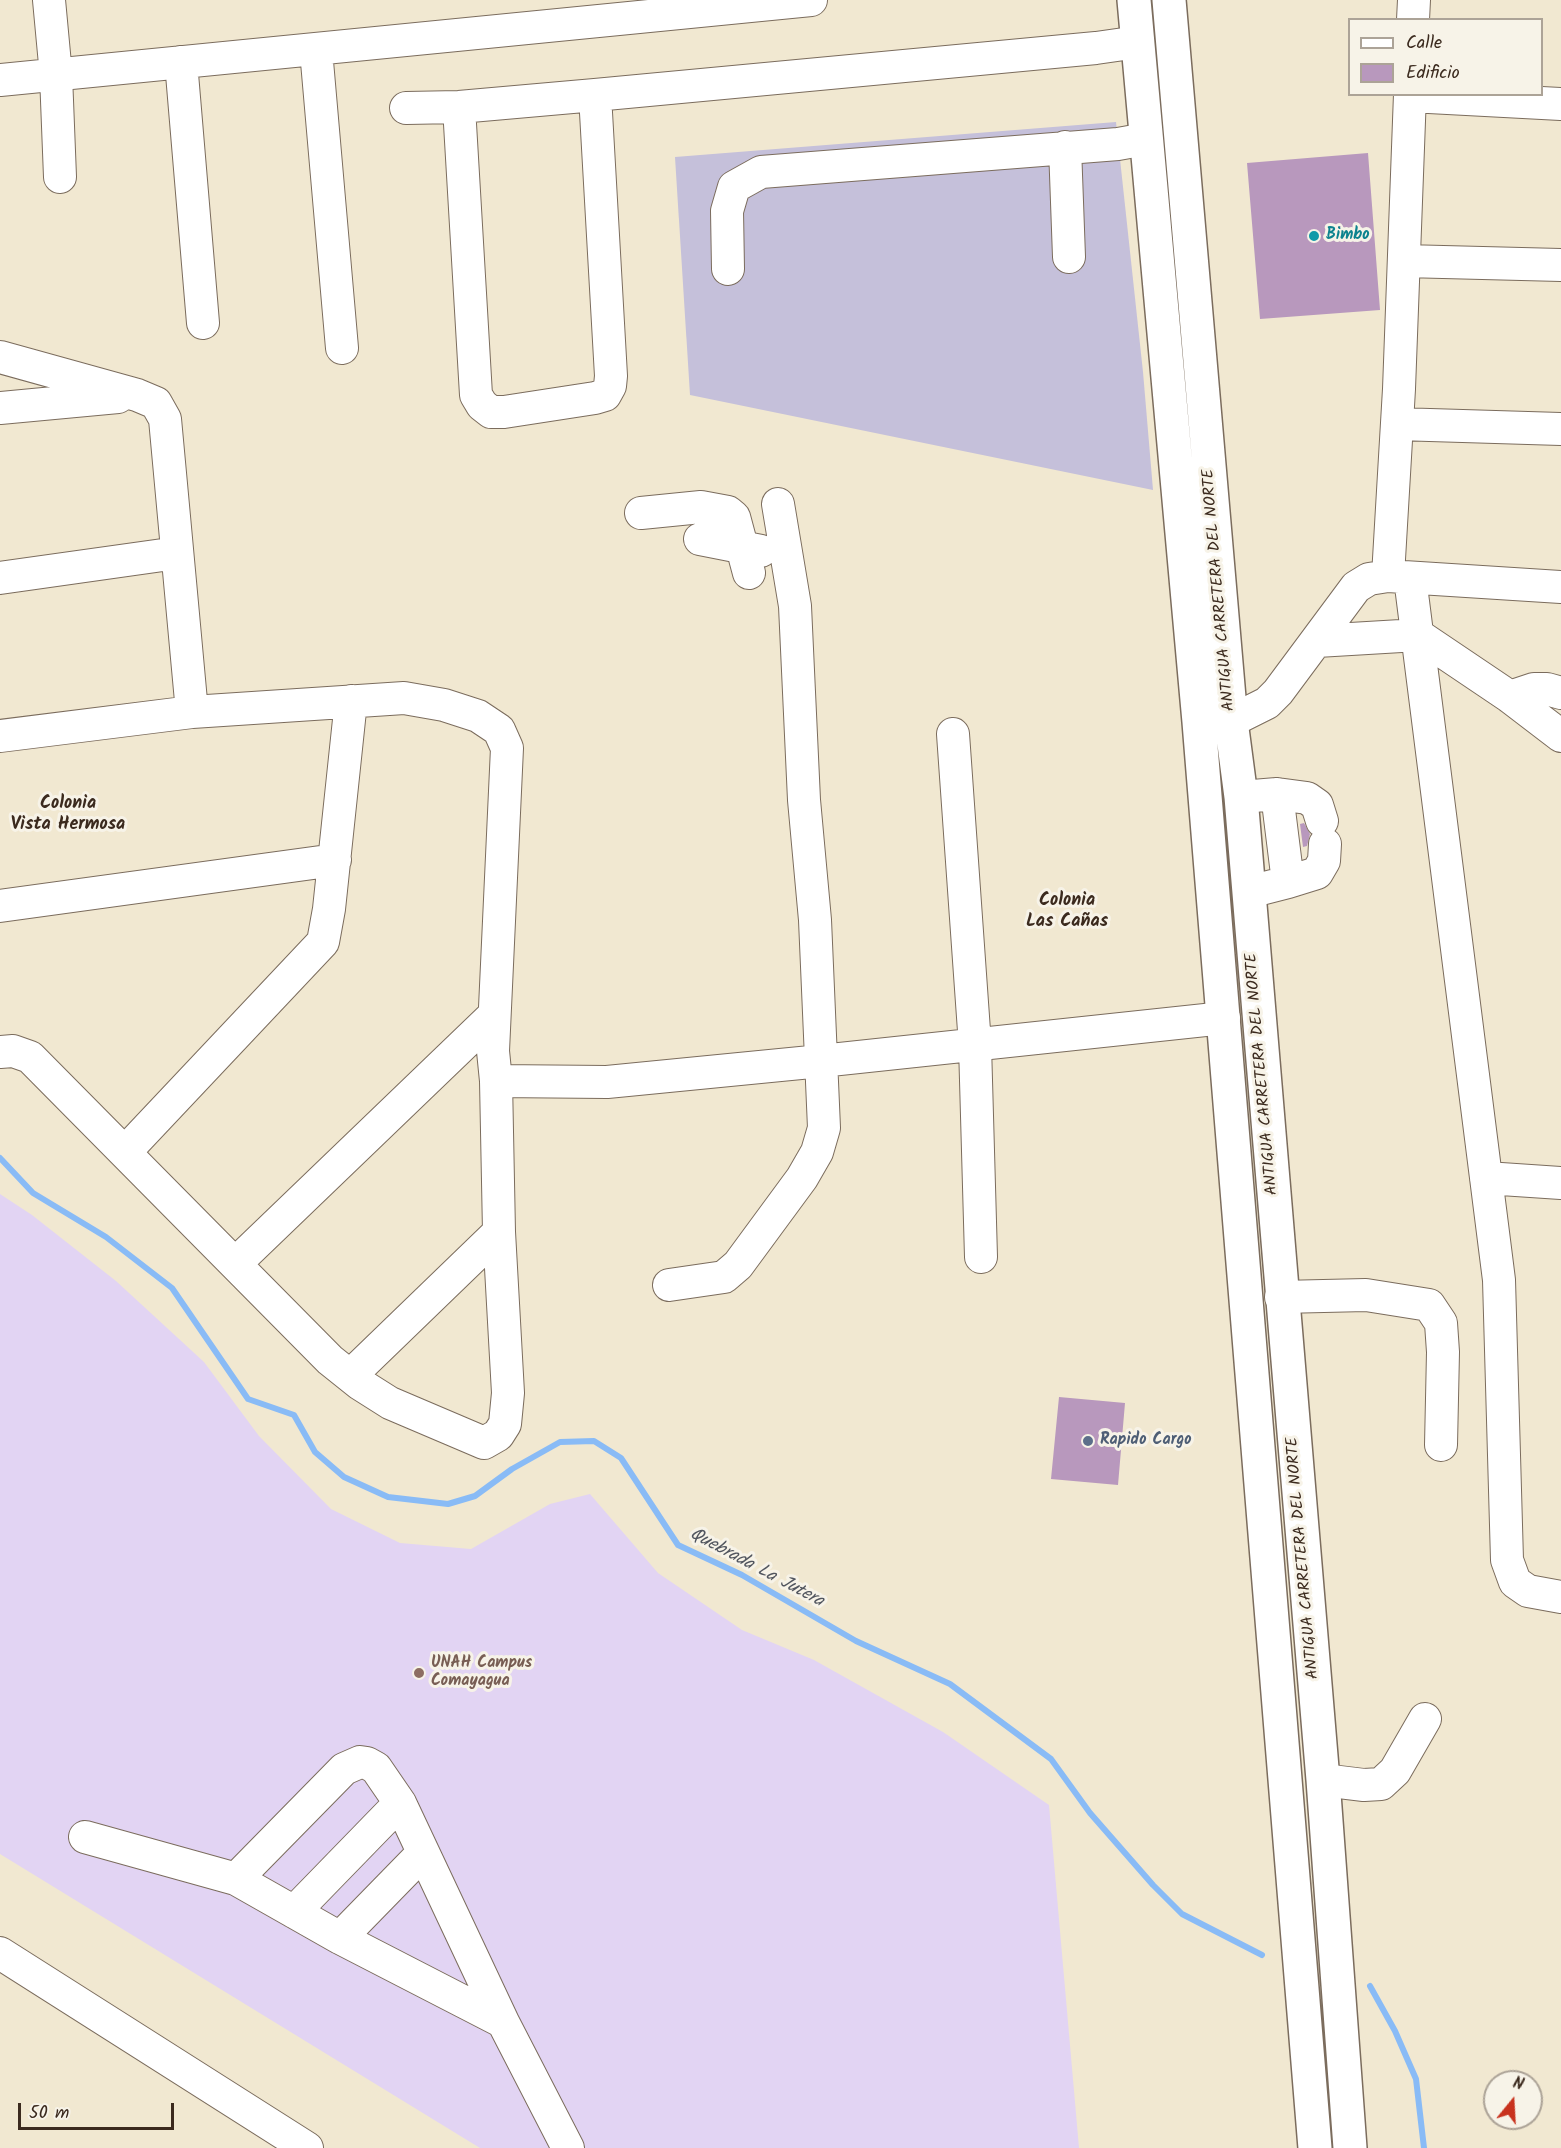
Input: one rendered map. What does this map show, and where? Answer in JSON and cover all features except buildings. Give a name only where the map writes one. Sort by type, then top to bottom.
[{"type":"main road","name":"ANTIGUA CARRETERA DEL NORTE","points":[[1134,0],[1224,1018],[1315,2148]]},
{"type":"main road","name":"ANTIGUA CARRETERA DEL NORTE","points":[[1169,0],[1231,721],[1241,797],[1323,1780],[1350,2148]]},
{"type":"street","points":[[50,0],[60,177]]},
{"type":"street","points":[[0,80],[316,50],[591,11],[811,0]]},
{"type":"street","points":[[1413,18],[1414,0]]},
{"type":"street","points":[[406,108],[459,107],[595,95],[1096,48],[1138,42]]},
{"type":"street","points":[[316,50],[342,348]]},
{"type":"street","points":[[181,62],[203,323]]},
{"type":"street","points":[[459,107],[476,395],[482,405],[491,412],[504,412],[595,398],[605,395],[610,386],[595,95]]},
{"type":"street","points":[[1410,96],[1397,424],[1399,577],[1418,635],[1499,1280],[1507,1560],[1515,1582],[1528,1591],[1561,1597]]},
{"type":"street","points":[[1427,96],[1561,104]]},
{"type":"street","points":[[728,269],[728,211],[734,187],[761,172],[1118,144],[1146,139]]},
{"type":"street","points":[[1065,147],[1069,257]]},
{"type":"street","points":[[1404,261],[1561,266]]},
{"type":"street","points":[[0,357],[136,395],[156,403],[165,419],[192,712]]},
{"type":"street","points":[[0,408],[136,395]]},
{"type":"street","points":[[1397,424],[1561,429]]},
{"type":"street","points":[[669,1285],[724,1276],[738,1265],[802,1178],[817,1152],[824,1128],[815,920],[804,800],[795,606],[778,504]]},
{"type":"street","points":[[641,513],[701,507],[728,512],[734,517],[745,561]]},
{"type":"street","points":[[700,539],[745,561],[787,555]]},
{"type":"street","points":[[0,578],[177,553]]},
{"type":"street","points":[[1231,721],[1266,703],[1278,692],[1356,587],[1369,579],[1399,577],[1561,587]]},
{"type":"street","points":[[1317,641],[1418,635],[1510,697],[1561,736]]},
{"type":"street","points":[[1510,697],[1534,689],[1547,689],[1561,693]]},
{"type":"street","points":[[0,736],[192,712],[404,698],[444,705],[478,716],[499,730],[507,748],[493,1051],[496,1081],[499,1232],[508,1393],[505,1424],[498,1436],[484,1443],[390,1403],[350,1376],[330,1360],[30,1057],[13,1051],[0,1052]]},
{"type":"street","points":[[125,1152],[323,942],[351,702]]},
{"type":"street","points":[[953,734],[975,1045],[981,1257]]},
{"type":"street","points":[[1277,794],[1288,882]]},
{"type":"street","points":[[1241,797],[1277,794],[1307,798],[1317,805],[1324,833],[1324,861],[1317,873],[1249,892]]},
{"type":"street","points":[[0,906],[334,860]]},
{"type":"street","points":[[235,1264],[494,1015]]},
{"type":"street","points":[[496,1081],[607,1082],[1224,1018]]},
{"type":"street","points":[[1486,1178],[1561,1183]]},
{"type":"street","points":[[350,1376],[499,1232]]},
{"type":"street","points":[[1281,1296],[1366,1295],[1429,1305],[1441,1323],[1443,1352],[1441,1445]]},
{"type":"street","points":[[1323,1780],[1364,1785],[1381,1784],[1395,1771],[1425,1719]]},
{"type":"street","points":[[236,1879],[344,1769],[353,1764],[367,1763],[376,1768],[400,1803],[503,2022],[570,2144]]},
{"type":"street","points":[[294,1912],[400,1803]]},
{"type":"street","points":[[85,1837],[236,1879],[340,1938],[503,2022]]},
{"type":"street","points":[[340,1938],[423,1853]]},
{"type":"street","points":[[0,1953],[307,2148]]},
{"type":"shaded area","points":[[1116,122],[1143,372],[1153,490],[690,395],[675,157]]},
{"type":"shaded area","name":"UNAH Campus Comayagua","points":[[0,1194],[32,1215],[116,1281],[204,1362],[259,1436],[331,1509],[400,1543],[471,1549],[550,1504],[590,1494],[658,1573],[742,1630],[814,1660],[943,1732],[1049,1805],[1079,2148],[480,2148],[0,1854]]},
{"type":"waterway","name":"Quebrada La Jutera","points":[[0,1158],[33,1193],[106,1237],[172,1288],[248,1399],[294,1415],[315,1452],[344,1477],[388,1497],[448,1504],[475,1496],[512,1469],[560,1442],[594,1441],[621,1458],[678,1545],[742,1575],[856,1641],[950,1684],[1051,1759],[1090,1813],[1153,1885],[1182,1914],[1262,1955]]},
{"type":"waterway","name":"Quebrada La Jutera","points":[[1370,1986],[1395,2031],[1416,2079],[1424,2148]]},
{"type":"place","name":"Bimbo","points":[[1314,236]]},
{"type":"place","name":"Rapido Cargo","points":[[1088,1441]]},
{"type":"place","name":"UNAH Campus Comayagua","points":[[419,1673]]},
{"type":"district","name":"Colonia Vista Hermosa","points":[[68,815]]},
{"type":"district","name":"Colonia Las Cañas","points":[[1067,912]]}]
